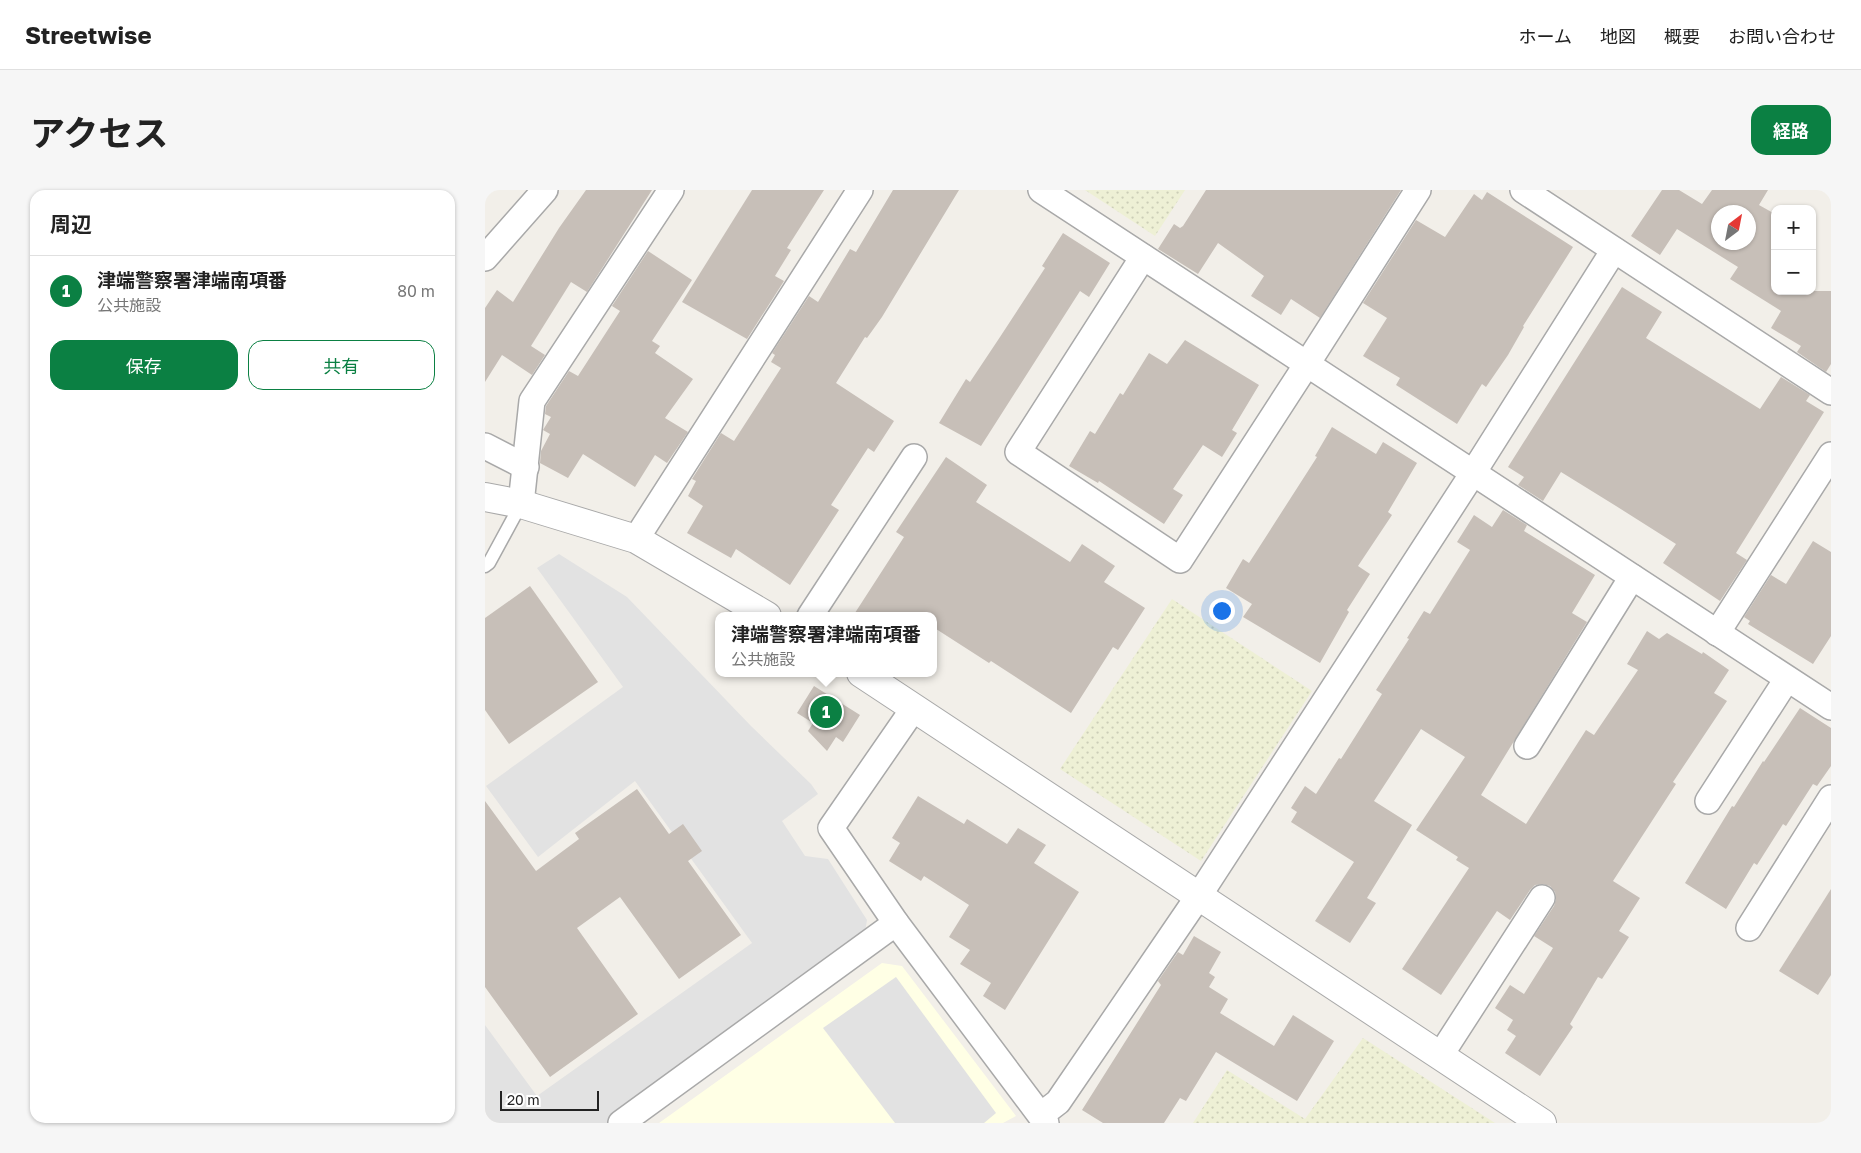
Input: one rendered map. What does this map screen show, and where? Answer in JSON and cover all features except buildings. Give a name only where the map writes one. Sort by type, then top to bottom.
[{"type":"street","points":[[485,258],[545,190]]},
{"type":"street","points":[[521,504],[532,401],[671,190]]},
{"type":"street","points":[[636,539],[860,190]]},
{"type":"street","points":[[1041,190],[1831,707]]},
{"type":"street","points":[[1143,257],[1018,452],[1180,560],[1418,190]]},
{"type":"street","points":[[1523,190],[1831,392]]},
{"type":"street","points":[[914,708],[831,828],[896,923],[1044,1119],[1058,1102],[1198,897],[1473,473],[1614,250]]},
{"type":"street","points":[[485,446],[526,467]]},
{"type":"street","points":[[1717,633],[1831,455]]},
{"type":"street","points":[[813,612],[914,457]]},
{"type":"street","points":[[485,497],[521,504],[636,539],[760,612]]},
{"type":"street","points":[[1527,746],[1633,577]]},
{"type":"street","points":[[867,677],[1542,1123]]},
{"type":"street","points":[[1708,801],[1787,679]]},
{"type":"street","points":[[1749,928],[1831,798]]},
{"type":"street","points":[[1440,1056],[1542,898]]},
{"type":"street","points":[[621,1123],[896,923]]},
{"type":"lane","points":[[485,566],[489,563],[521,504]]},
{"type":"shaded area","points":[[1085,190],[1185,190],[1155,236]]},
{"type":"shaded area","points":[[559,554],[627,597],[751,726],[811,784],[818,794],[782,821],[805,856],[828,859],[867,920],[864,938],[607,1123],[485,1123],[485,1025],[537,1096],[752,943],[635,781],[538,857],[486,786],[623,687],[537,568]]},
{"type":"shaded area","points":[[1172,599],[1312,691],[1201,861],[1060,769]]},
{"type":"shaded area","points":[[882,963],[902,966],[1016,1116],[1003,1123],[659,1123]]},
{"type":"shaded area","points":[[896,977],[996,1113],[984,1123],[895,1123],[823,1028]]},
{"type":"shaded area","points":[[1363,1038],[1495,1123],[1193,1123],[1227,1070],[1305,1119]]},
{"type":"place","name":"津端警察署津端南項番","points":[[826,712]]}]
